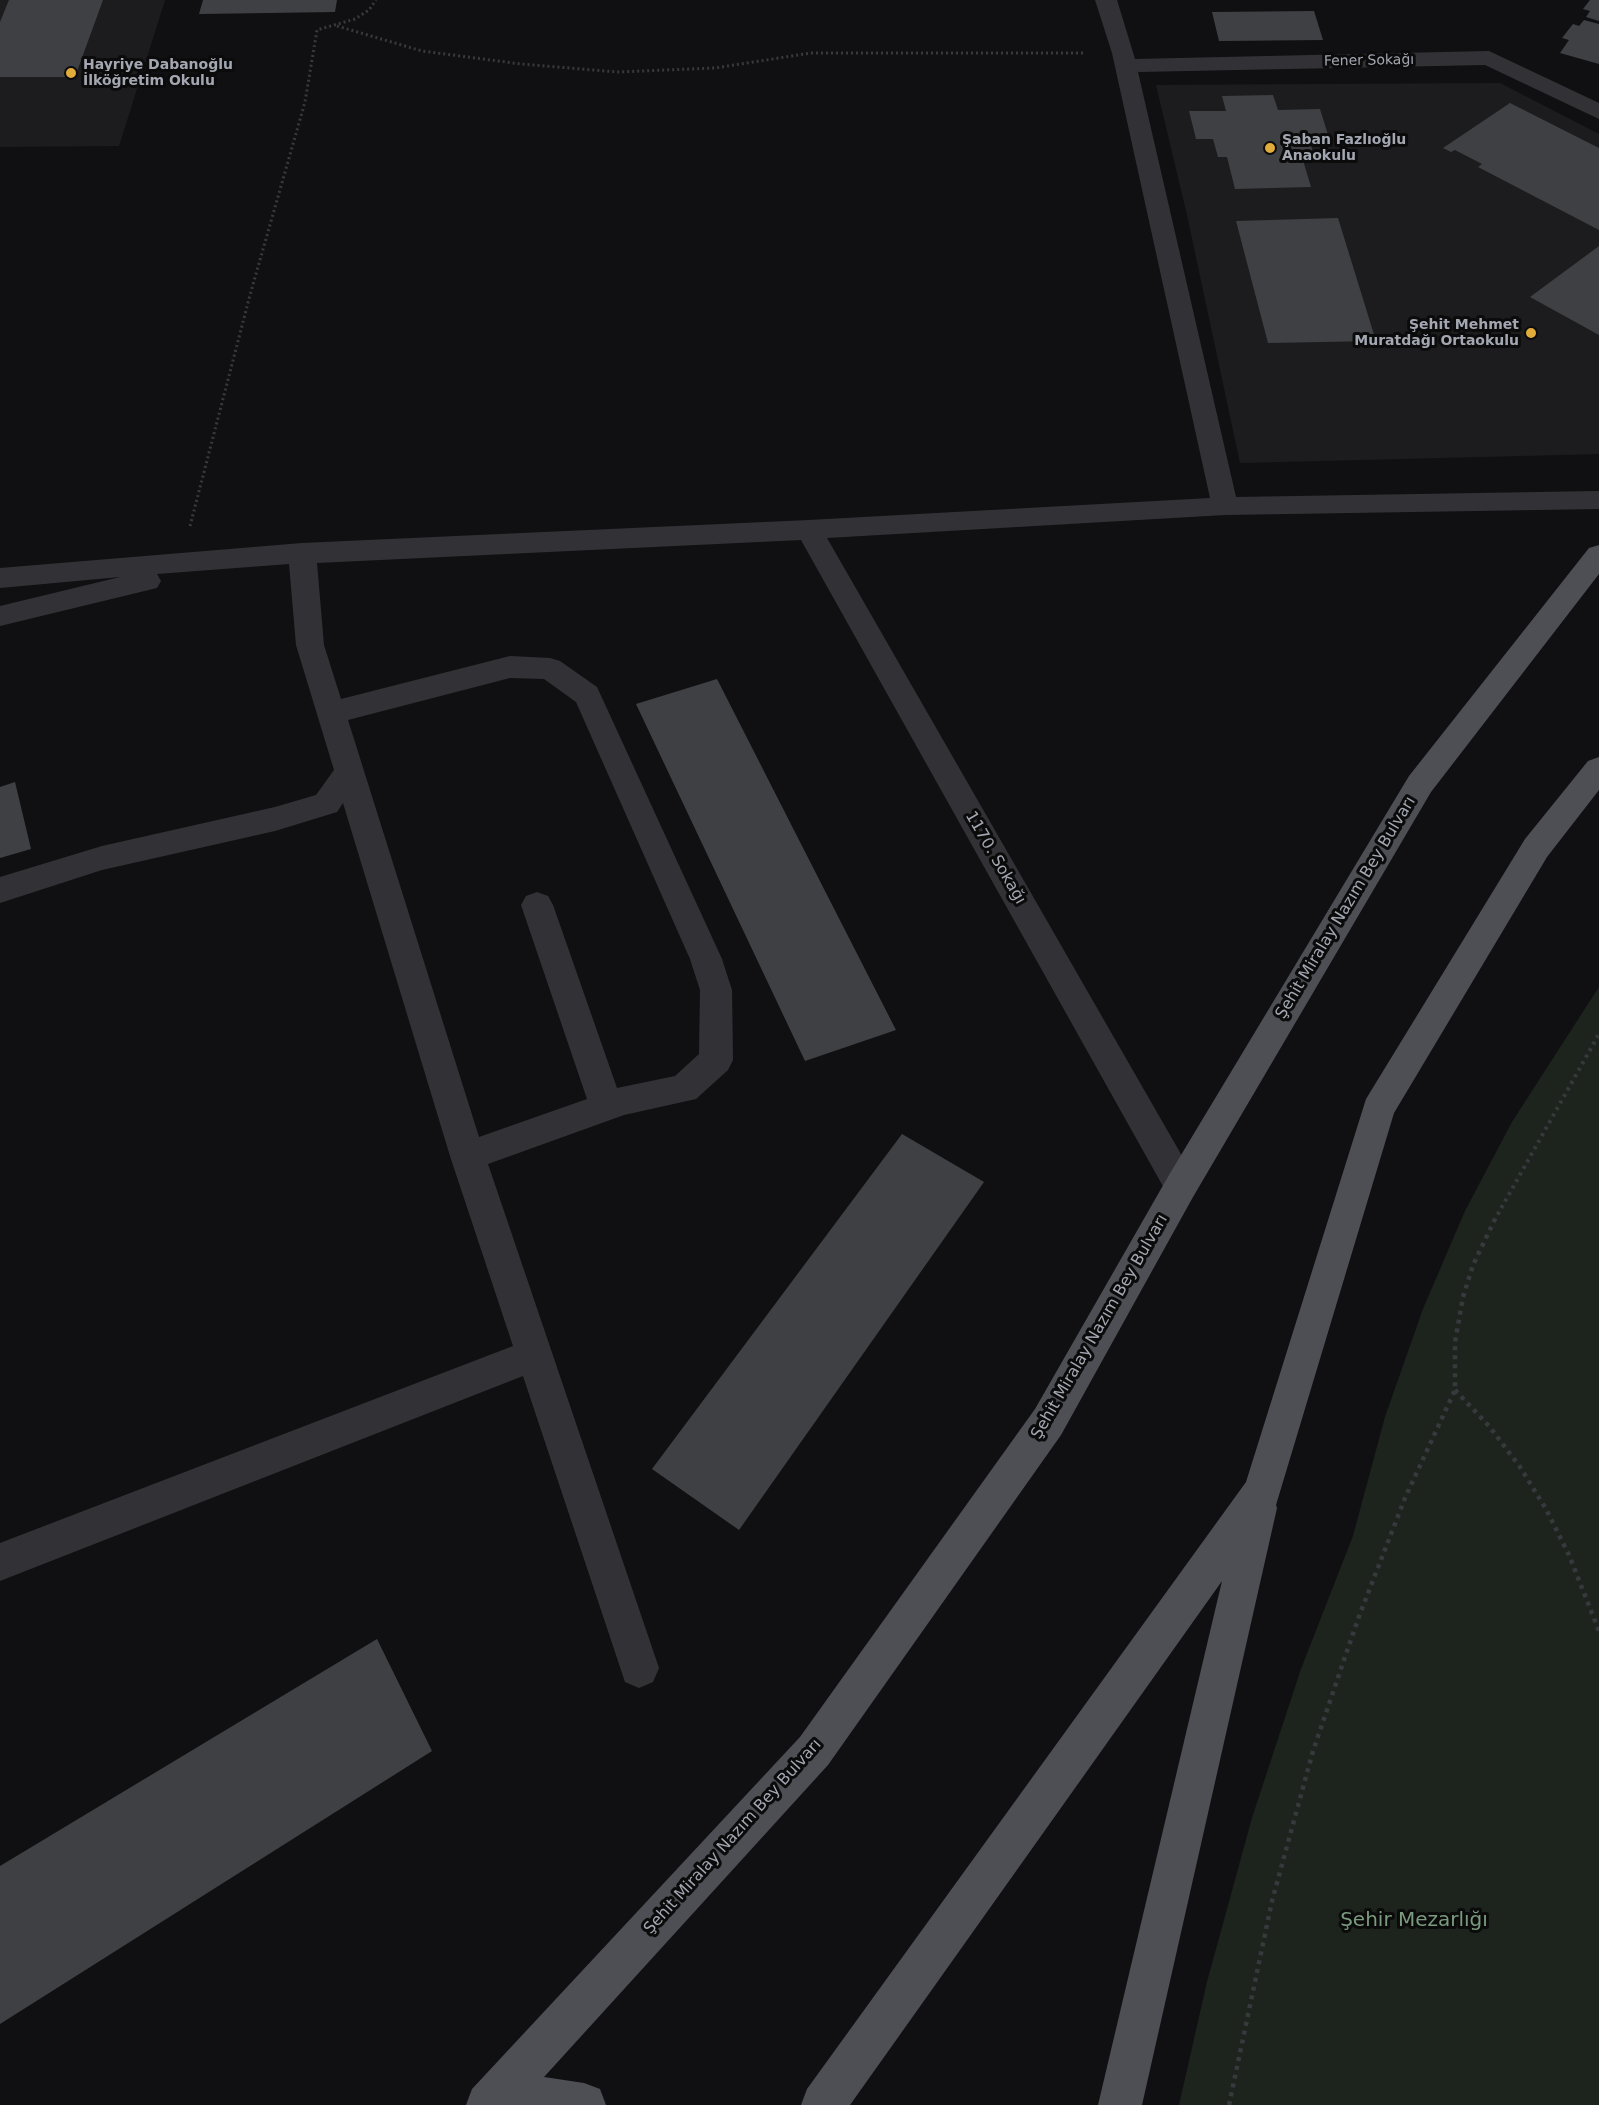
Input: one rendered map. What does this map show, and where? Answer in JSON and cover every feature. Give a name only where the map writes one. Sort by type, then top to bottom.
[{"type":"main road","name":"Şehit Miralay Nazım Bey Bulvarı","points":[[488,2105],[814,1752],[1048,1422],[1181,1186],[1420,784],[1599,555]]},
{"type":"main road","points":[[1120,2105],[1262,1492],[1378,1110],[1536,848],[1599,769]]},
{"type":"main road","points":[[823,2105],[1262,1492]]},
{"type":"main road","points":[[499,2105],[535,2098],[584,2105]]},
{"type":"street","points":[[1106,0],[1124,60],[1225,506]]},
{"type":"street","name":"Fener Sokağı","points":[[1124,60],[1489,58],[1599,112]]},
{"type":"street","points":[[0,578],[181,560],[809,530],[1225,506],[1599,500]]},
{"type":"street","name":"1170. Sokağı","points":[[809,530],[1181,1186]]},
{"type":"street","points":[[302,553],[310,645],[468,1156],[639,1668]]},
{"type":"street","points":[[0,615],[254,556]]},
{"type":"street","points":[[331,713],[510,667],[550,669],[587,695],[706,959],[716,990],[716,1060],[684,1089],[624,1100],[468,1156]]},
{"type":"street","points":[[0,890],[102,858],[275,819],[326,804],[349,772]]},
{"type":"street","points":[[537,904],[606,1106]]},
{"type":"street","points":[[0,1562],[534,1354]]},
{"type":"path","points":[[181,560],[250,295],[305,102],[317,30],[355,20],[369,10],[376,0]]},
{"type":"path","points":[[337,26],[422,51],[521,64],[617,72],[715,68],[811,53],[1124,60]]},
{"type":"path","points":[[1229,2105],[1272,1901],[1313,1752],[1358,1619],[1405,1498],[1455,1389],[1455,1342],[1463,1297],[1473,1265],[1487,1234],[1599,1034]]},
{"type":"path","points":[[1455,1389],[1489,1426],[1520,1467],[1546,1509],[1569,1555],[1599,1631]]},
{"type":"shaded area","name":"Hayriye Dabanoğlu İlköğretim Okulu","points":[[0,0],[165,0],[119,146],[0,147]]},
{"type":"shaded area","points":[[1500,83],[1599,134],[1599,454],[1240,463],[1187,215],[1156,85]]},
{"type":"green space","name":"Şehir Mezarlığı","points":[[1599,987],[1599,2105],[1179,2105],[1207,1982],[1252,1818],[1301,1669],[1353,1536],[1385,1417],[1423,1309],[1465,1211],[1512,1122]]},
{"type":"building","points":[[9,0],[103,0],[75,77],[0,77],[0,22]]},
{"type":"building","points":[[203,0],[337,0],[335,12],[199,14]]},
{"type":"building","points":[[1590,0],[1599,0],[1599,21],[1586,17],[1590,11],[1583,9]]},
{"type":"building","points":[[1314,11],[1323,40],[1219,41],[1212,12]]},
{"type":"building","points":[[1584,20],[1599,24],[1599,64],[1560,53],[1569,40],[1562,38],[1573,24],[1579,26]]},
{"type":"building","points":[[1273,95],[1278,110],[1320,109],[1329,138],[1309,139],[1314,156],[1302,157],[1311,187],[1235,189],[1227,157],[1218,157],[1213,139],[1196,139],[1189,111],[1226,111],[1222,96]]},
{"type":"building","points":[[1510,103],[1599,148],[1599,230],[1478,167],[1482,164],[1455,150],[1451,152],[1443,148]]},
{"type":"building","points":[[1338,218],[1376,341],[1268,343],[1236,221]]},
{"type":"building","points":[[1599,246],[1599,335],[1530,297]]},
{"type":"building","points":[[717,679],[896,1030],[805,1061],[636,704]]},
{"type":"building","points":[[15,782],[31,849],[0,858],[0,787]]},
{"type":"building","points":[[902,1134],[984,1182],[739,1530],[652,1469]]},
{"type":"building","points":[[377,1639],[432,1751],[0,2024],[0,1866]]},
{"type":"place","name":"Hayriye Dabanoğlu İlköğretim Okulu","points":[[71,73]]},
{"type":"place","name":"Şaban Fazlıoğlu Anaokulu","points":[[1270,148]]},
{"type":"place","name":"Şehit Mehmet Muratdağı Ortaokulu","points":[[1531,333]]}]
